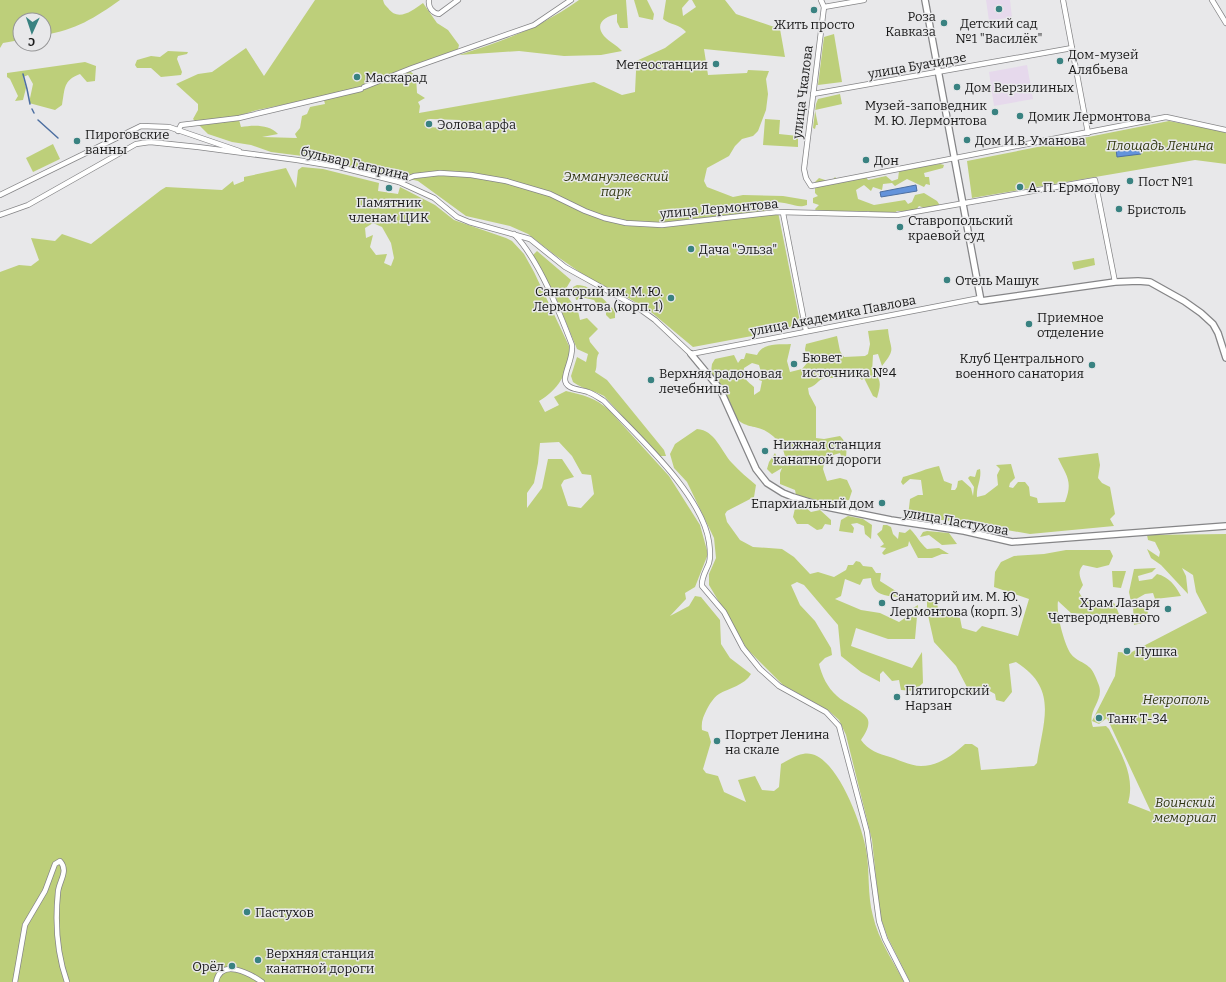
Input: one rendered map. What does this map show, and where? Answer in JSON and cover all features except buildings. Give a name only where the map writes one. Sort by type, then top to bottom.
[{"type":"street","points":[[429,0],[428,5],[432,11],[439,14],[458,0]]},
{"type":"street","points":[[178,130],[181,125],[239,118],[362,88],[412,68],[534,25],[571,0]]},
{"type":"street","points":[[821,0],[824,7],[864,0]]},
{"type":"street","points":[[925,0],[982,300]]},
{"type":"street","points":[[1063,0],[1088,133]]},
{"type":"street","points":[[1212,0],[1226,23]]},
{"type":"street","name":"улица Чкалова","points":[[824,7],[804,169],[806,178],[811,186],[956,158]]},
{"type":"street","name":"улица Буачидзе","points":[[813,94],[1072,48]]},
{"type":"street","points":[[956,158],[1166,118],[1226,130]]},
{"type":"street","name":"бульвар Гагарина","points":[[1,194],[65,164],[132,129],[141,126],[169,127],[220,146],[252,154]]},
{"type":"street","name":"бульвар Гагарина","points":[[0,215],[28,205],[136,144],[150,142],[198,146],[297,160],[339,167],[399,182],[434,198],[457,217],[469,222],[530,239],[565,267],[637,307],[655,320],[691,354],[720,389],[749,456],[762,478]]},
{"type":"street","name":"улица Лермонтова","points":[[399,182],[414,176],[440,173],[471,175],[506,182],[550,194],[585,211],[604,218],[626,223],[662,225],[778,212],[897,215],[1095,180],[1115,282]]},
{"type":"street","points":[[783,213],[806,331]]},
{"type":"street","points":[[512,233],[522,243],[534,263],[572,345],[573,356],[565,379],[566,384],[571,388],[588,392],[604,401],[682,485],[701,515],[709,540],[710,558],[702,579],[702,586],[724,612],[743,648],[760,669],[779,686],[826,712],[839,726],[867,832],[879,921],[885,939],[907,982]]},
{"type":"street","name":"улица Академика Павлова","points":[[691,354],[806,331],[982,300],[1115,282],[1138,281],[1150,282],[1162,287],[1202,313],[1213,324],[1218,333],[1226,358]]},
{"type":"street","name":"улица Пастухова","points":[[762,478],[771,486],[783,493],[822,506],[891,520],[964,531],[1012,542],[1226,526]]},
{"type":"street","points":[[15,982],[26,925],[45,891],[55,864],[60,861],[64,865],[64,872],[58,889],[58,939],[67,982]]},
{"type":"street","points":[[216,982],[217,976],[221,972],[234,968],[239,969],[262,982]]},
{"type":"shaded area","name":"Детский сад №1 \"Василёк\"","points":[[986,0],[1010,0],[1012,17],[989,21]]},
{"type":"shaded area","points":[[1027,65],[1033,99],[994,106],[989,72]]},
{"type":"green space","points":[[0,0],[120,0],[84,22],[52,34],[52,12],[12,12],[12,41],[3,43],[0,48]]},
{"type":"green space","name":"Эммануэлевский парк","points":[[315,0],[383,0],[392,12],[401,15],[410,12],[423,3],[437,23],[448,30],[459,45],[458,49],[407,69],[416,76],[417,93],[425,98],[418,102],[420,106],[419,113],[594,82],[622,95],[635,92],[636,71],[634,62],[665,48],[686,32],[681,27],[663,19],[666,0],[689,0],[682,8],[683,16],[696,7],[692,0],[725,0],[736,14],[780,29],[785,57],[704,49],[708,75],[747,73],[748,70],[769,71],[766,79],[768,94],[766,110],[758,131],[753,136],[742,139],[735,146],[729,156],[707,168],[704,181],[707,187],[733,197],[743,195],[783,196],[807,200],[807,205],[802,206],[777,202],[757,205],[778,212],[801,327],[693,347],[651,312],[630,299],[594,282],[528,234],[510,226],[466,216],[418,181],[359,167],[351,167],[318,158],[271,152],[251,145],[232,142],[208,134],[193,119],[198,110],[198,104],[176,84],[198,74],[212,72],[246,48],[264,76]],"holes":[[[317,98],[324,100],[325,104],[310,107],[307,114],[302,116],[300,128],[295,134],[297,138],[262,137],[278,134],[266,127],[241,127],[238,116],[257,110]],[[430,119],[460,120],[465,124],[460,129],[428,127],[425,123]]]},
{"type":"green space","points":[[579,0],[626,0],[628,28],[620,28],[617,22],[617,14],[602,21],[600,28],[604,36],[622,51],[601,55],[564,56],[519,51],[459,55],[492,44],[536,26]]},
{"type":"green space","points":[[634,0],[647,0],[654,14],[653,20],[639,17]]},
{"type":"green space","points":[[834,34],[842,82],[818,85],[824,37]]},
{"type":"green space","points":[[168,51],[188,52],[187,54],[178,56],[177,59],[182,72],[181,75],[161,77],[151,68],[137,68],[135,65],[137,60],[151,56],[160,57]]},
{"type":"green space","points":[[85,62],[96,66],[95,81],[87,82],[80,74],[74,76],[70,79],[66,86],[62,105],[55,110],[29,103],[33,84],[28,75],[23,77],[26,88],[23,100],[15,101],[18,96],[10,79],[7,77],[7,73]]},
{"type":"green space","points":[[840,94],[842,104],[815,110],[818,99]]},
{"type":"green space","points":[[815,111],[818,125],[816,125],[815,129],[813,128]]},
{"type":"green space","points":[[765,119],[780,120],[779,134],[798,136],[798,147],[763,145]]},
{"type":"green space","name":"Площадь Ленина","points":[[1169,121],[1226,132],[1226,164],[1195,160],[972,198],[967,161]]},
{"type":"green space","points":[[53,144],[60,159],[33,172],[26,158]]},
{"type":"green space","points":[[940,164],[944,165],[943,168],[924,173],[925,177],[929,177],[930,185],[926,184],[924,187],[907,179],[895,186],[892,183],[883,184],[882,190],[873,187],[871,191],[864,185],[856,190],[858,199],[874,205],[905,200],[908,204],[912,202],[915,195],[924,193],[937,201],[941,207],[927,209],[919,206],[915,211],[897,211],[893,214],[876,214],[868,211],[843,214],[817,212],[815,209],[819,205],[813,203],[813,198],[818,196],[815,193],[815,182],[819,178],[831,182],[835,177],[838,180],[844,177],[850,180],[865,175],[868,180],[886,176],[892,181],[898,179],[899,171],[906,168]]},
{"type":"green space","points":[[302,167],[323,169],[379,183],[378,191],[398,194],[400,187],[435,205],[454,220],[512,241],[524,254],[569,346],[566,371],[558,385],[539,401],[545,412],[559,405],[554,397],[566,391],[589,398],[604,406],[669,476],[700,525],[708,554],[695,587],[685,593],[686,599],[670,616],[689,606],[695,596],[701,597],[720,620],[721,644],[730,658],[751,674],[741,684],[717,696],[707,709],[702,724],[702,730],[708,732],[711,742],[703,769],[706,773],[718,776],[724,792],[746,802],[738,780],[755,776],[762,790],[774,791],[779,787],[781,764],[803,754],[815,755],[826,763],[836,775],[845,790],[859,823],[866,849],[870,900],[875,925],[904,982],[0,982],[0,272],[19,265],[31,266],[39,260],[31,238],[55,241],[62,234],[91,244],[166,187],[222,190],[233,181],[234,185],[244,181],[244,177],[286,168],[296,188],[298,170]],"holes":[[[373,223],[382,227],[391,243],[394,258],[391,266],[384,263],[387,254],[376,255],[370,247],[373,235],[366,238],[365,228]],[[559,442],[572,456],[582,474],[591,475],[594,494],[581,508],[568,506],[561,485],[564,480],[574,477],[562,459],[548,459],[542,488],[527,508],[527,493],[534,483],[540,443]]]},
{"type":"green space","points":[[537,251],[571,280],[564,292],[578,311],[580,320],[587,318],[598,329],[589,338],[590,342],[599,353],[595,372],[607,380],[664,450],[666,456],[659,456],[604,396],[573,382],[571,376],[577,357],[586,362],[588,354],[577,349],[556,298],[533,255]]},
{"type":"green space","points":[[1094,258],[1095,265],[1074,270],[1072,262]]},
{"type":"green space","points":[[577,285],[588,288],[598,294],[615,311],[615,318],[610,319],[606,315],[606,308],[599,307],[594,300],[585,298],[576,300],[573,287]]},
{"type":"green space","points":[[888,329],[891,349],[890,355],[882,366],[878,354],[873,355],[872,372],[878,377],[880,384],[877,398],[873,396],[864,378],[862,380],[853,374],[840,378],[824,378],[808,388],[809,394],[816,407],[816,438],[824,439],[840,436],[846,445],[845,463],[840,453],[830,456],[828,464],[824,463],[823,469],[827,481],[840,478],[847,480],[852,491],[849,500],[845,501],[845,507],[796,495],[795,490],[780,484],[780,473],[782,468],[772,474],[767,469],[769,462],[775,453],[780,464],[783,466],[786,464],[784,453],[780,444],[773,436],[764,430],[746,425],[736,418],[729,408],[711,372],[712,364],[715,359],[734,355],[738,363],[741,359],[744,359],[746,353],[757,355],[767,346],[791,344],[787,361],[790,372],[802,369],[807,363],[805,349],[806,344],[837,336],[840,351],[844,357],[865,356],[868,354],[870,344],[868,331]],"holes":[[[752,363],[759,365],[761,372],[759,380],[762,381],[760,391],[754,395],[754,387],[744,377],[744,368]]]},
{"type":"green space","points":[[697,429],[709,433],[732,463],[756,485],[754,497],[727,511],[725,514],[727,522],[740,540],[753,547],[782,549],[794,557],[810,574],[818,572],[834,577],[846,570],[848,565],[853,565],[856,561],[860,562],[863,566],[872,567],[876,573],[881,573],[880,581],[899,593],[899,597],[880,594],[874,588],[871,578],[863,579],[860,585],[845,579],[841,596],[835,599],[861,610],[880,613],[899,622],[908,616],[913,608],[918,605],[915,639],[888,639],[856,628],[851,646],[912,668],[922,652],[923,683],[914,691],[901,690],[899,680],[892,681],[883,671],[880,674],[880,682],[861,672],[841,656],[838,625],[804,585],[797,582],[791,585],[800,605],[815,621],[831,648],[832,655],[825,658],[819,664],[825,681],[830,689],[840,699],[863,713],[868,720],[867,728],[861,740],[874,751],[913,765],[927,766],[939,762],[950,756],[965,744],[972,744],[978,748],[981,770],[1034,766],[1037,763],[1044,720],[1045,707],[1043,695],[1038,683],[1029,672],[1016,662],[1009,664],[1012,692],[1004,702],[996,700],[995,694],[986,689],[972,693],[969,691],[956,666],[934,642],[927,611],[927,599],[937,604],[939,612],[960,618],[962,628],[976,632],[982,626],[1018,636],[1029,599],[994,587],[995,572],[1001,562],[1014,556],[1044,554],[1066,550],[1110,550],[1113,556],[1109,565],[1097,568],[1083,565],[1080,572],[1080,577],[1083,585],[1079,592],[1085,600],[1089,602],[1098,604],[1112,602],[1115,604],[1119,614],[1116,621],[1108,620],[1098,615],[1071,613],[1058,601],[1059,620],[1068,649],[1073,656],[1090,668],[1100,689],[1100,695],[1092,715],[1092,721],[1115,676],[1118,652],[1130,653],[1207,613],[1196,592],[1193,575],[1182,568],[1186,576],[1188,594],[1161,565],[1151,558],[1147,549],[1159,557],[1160,552],[1155,542],[1148,540],[1147,535],[1226,534],[1226,982],[910,982],[888,938],[880,916],[872,840],[846,735],[839,720],[828,710],[783,685],[747,649],[709,585],[709,574],[716,558],[714,538],[687,482],[674,468],[670,454],[675,444]],"holes":[[[1107,718],[1151,812],[1128,803],[1130,783],[1126,764],[1109,729],[1106,726],[1093,727],[1092,721],[1099,724]]]},
{"type":"green space","points":[[1098,453],[1100,465],[1098,478],[1102,483],[1110,487],[1115,514],[1110,519],[1114,526],[1030,534],[967,523],[908,516],[910,499],[918,495],[923,495],[921,480],[910,479],[903,485],[901,482],[903,477],[930,468],[939,466],[944,481],[952,484],[951,490],[955,490],[958,481],[962,480],[971,488],[973,496],[974,487],[968,478],[970,476],[975,477],[977,470],[980,469],[977,497],[985,495],[998,485],[997,475],[1000,469],[996,465],[1011,464],[1015,478],[1010,483],[1009,487],[1013,488],[1018,482],[1025,482],[1029,487],[1030,496],[1037,498],[1038,503],[1065,502],[1069,484],[1058,458]]},
{"type":"green space","points":[[796,504],[805,507],[811,512],[820,510],[831,520],[831,525],[825,524],[822,529],[817,530],[808,524],[797,524],[793,517]]},
{"type":"green space","points":[[848,516],[863,519],[872,525],[871,539],[865,534],[864,526],[857,523],[851,524],[854,528],[853,533],[839,531],[841,520]]},
{"type":"green space","points":[[883,525],[891,527],[893,534],[898,539],[899,532],[905,533],[910,529],[927,549],[939,548],[949,554],[942,554],[932,558],[918,558],[909,541],[908,546],[884,555],[882,553],[886,548],[880,547],[884,544],[877,534],[882,530]]},
{"type":"green space","points":[[923,532],[949,533],[957,544],[942,545],[929,535],[920,537]]},
{"type":"green space","points":[[1156,568],[1152,572],[1138,576],[1139,581],[1152,579],[1157,574],[1161,575],[1171,582],[1181,596],[1155,599],[1153,593],[1145,594],[1131,602],[1129,592],[1134,569]]},
{"type":"green space","points":[[1112,571],[1126,571],[1121,588],[1113,587]]},
{"type":"green space","points":[[1145,602],[1150,621],[1134,625],[1133,606]]},
{"type":"water","points":[[1140,145],[1141,154],[1117,157],[1116,149]]},
{"type":"water","points":[[916,185],[917,191],[881,197],[880,192]]},
{"type":"waterway","points":[[23,74],[30,104]]},
{"type":"waterway","points":[[32,109],[34,113]]},
{"type":"waterway","points":[[38,120],[58,138]]},
{"type":"place","name":"Детский сад №1 \"Василёк\"","points":[[999,9]]},
{"type":"place","name":"Жить просто","points":[[814,10]]},
{"type":"place","name":"Роза Кавказа","points":[[944,23]]},
{"type":"place","name":"Дом-музей Алябьева","points":[[1060,61]]},
{"type":"place","name":"Метеостанция","points":[[716,64]]},
{"type":"place","name":"Маскарад","points":[[357,77]]},
{"type":"place","name":"Дом Верзилиных","points":[[957,87]]},
{"type":"place","name":"Музей-заповедник М. Ю. Лермонтова","points":[[995,112]]},
{"type":"place","name":"Домик Лермонтова","points":[[1020,116]]},
{"type":"place","name":"Эолова арфа","points":[[429,124]]},
{"type":"place","name":"Дом И.В. Уманова","points":[[967,140]]},
{"type":"place","name":"Пироговские ванны","points":[[77,141]]},
{"type":"place","name":"Дон","points":[[866,160]]},
{"type":"place","name":"Пост №1","points":[[1130,181]]},
{"type":"place","name":"А. П. Ермолову","points":[[1020,187]]},
{"type":"place","name":"Памятник членам ЦИК","points":[[389,188]]},
{"type":"place","name":"Бристоль","points":[[1119,209]]},
{"type":"place","name":"Ставропольский краевой суд","points":[[900,227]]},
{"type":"place","name":"Дача \"Эльза\"","points":[[691,249]]},
{"type":"place","name":"Отель Машук","points":[[947,280]]},
{"type":"place","name":"Санаторий им. М. Ю. Лермонтова (корп. 1)","points":[[671,298]]},
{"type":"place","name":"Приемное отделение","points":[[1029,324]]},
{"type":"place","name":"Бювет источника №4","points":[[794,364]]},
{"type":"place","name":"Клуб Центрального военного санатория","points":[[1092,365]]},
{"type":"place","name":"Верхняя радоновая лечебница","points":[[651,380]]},
{"type":"place","name":"Нижная станция канатной дороги","points":[[765,451]]},
{"type":"place","name":"Епархиальный дом","points":[[882,503]]},
{"type":"place","name":"Санаторий им. М. Ю. Лермонтова (корп. 3)","points":[[882,603]]},
{"type":"place","name":"Храм Лазаря Четверодневного","points":[[1168,609]]},
{"type":"place","name":"Пушка","points":[[1127,651]]},
{"type":"place","name":"Пятигорский Нарзан","points":[[897,697]]},
{"type":"place","name":"Танк Т-34","points":[[1099,718]]},
{"type":"place","name":"Портрет Ленина на скале","points":[[717,741]]},
{"type":"place","name":"Пастухов","points":[[247,912]]},
{"type":"place","name":"Верхняя станция канатной дороги","points":[[258,960]]},
{"type":"place","name":"Орёл","points":[[232,966]]},
{"type":"park label","name":"Некрополь","points":[[1176,699]]},
{"type":"park label","name":"Воинский мемориал","points":[[1185,810]]}]
